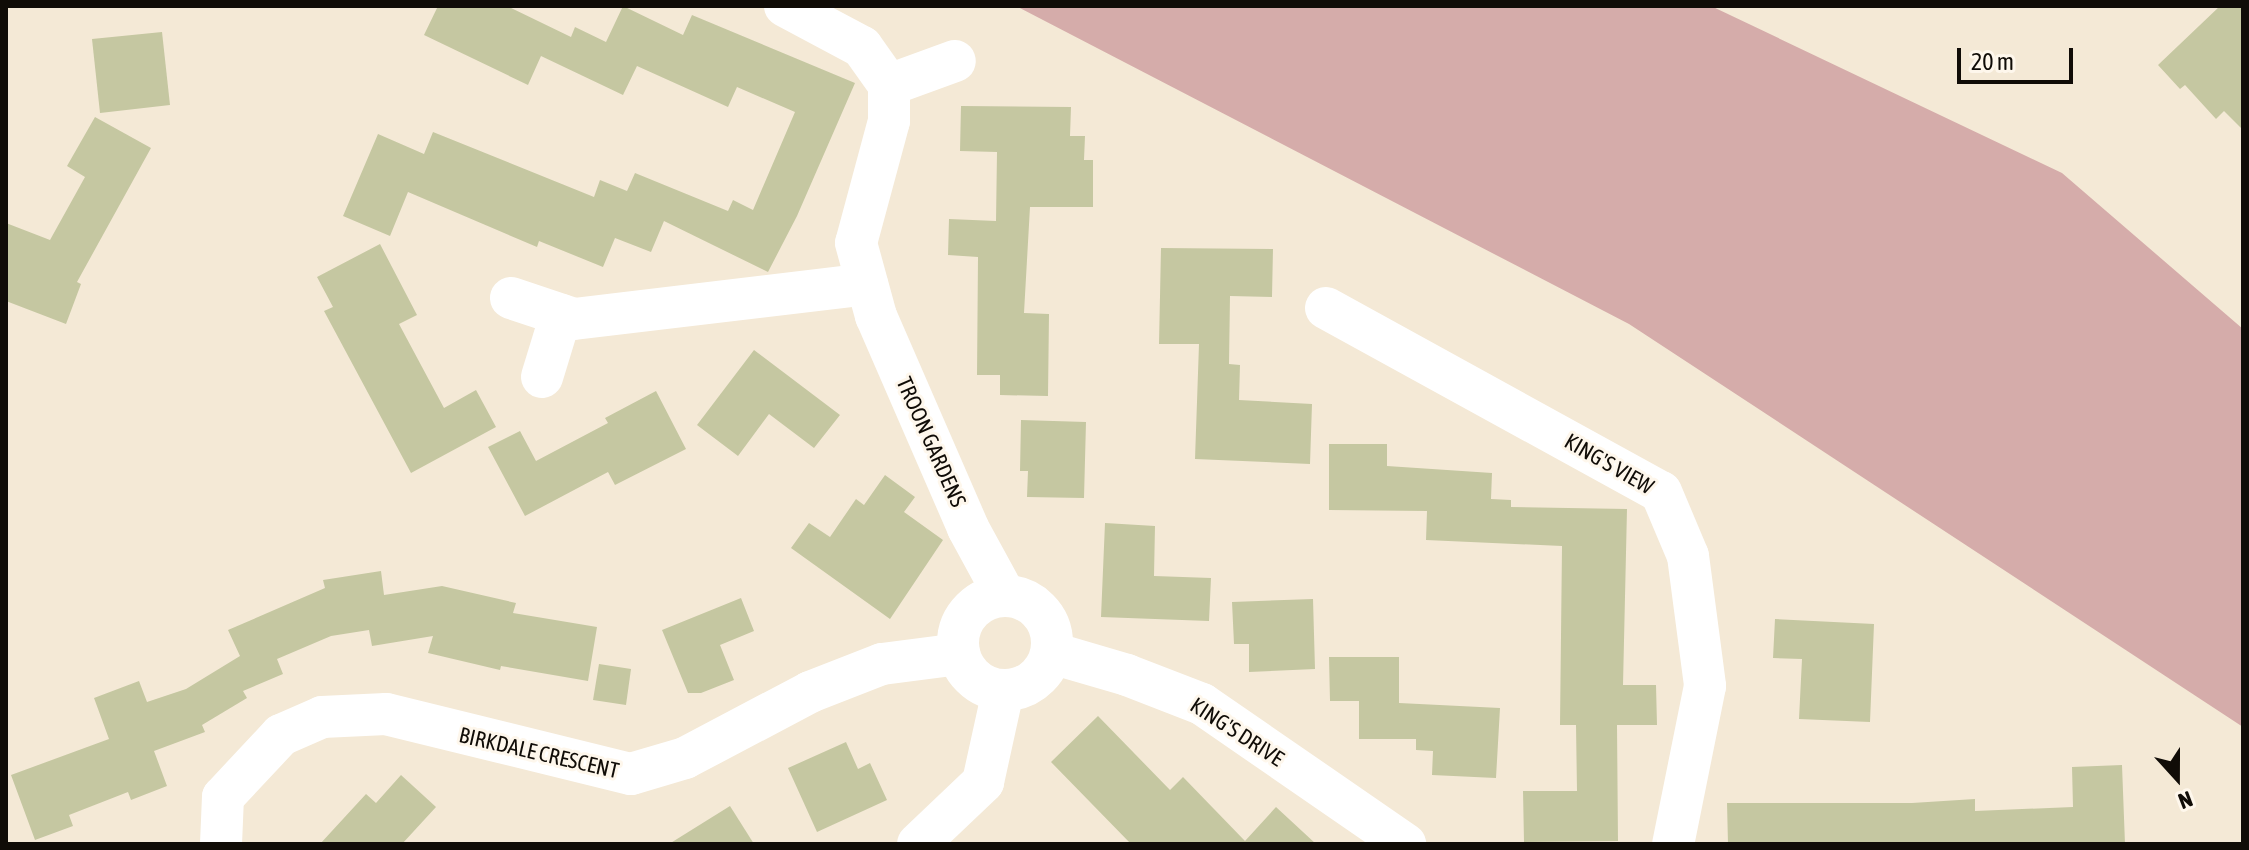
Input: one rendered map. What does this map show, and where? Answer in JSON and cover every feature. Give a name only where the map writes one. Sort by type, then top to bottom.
[{"type":"street","points":[[785,6],[862,47],[889,85],[955,61]]},
{"type":"street","name":"TROON GARDENS","points":[[889,85],[889,121],[856,243],[876,316],[962,514],[1005,596]]},
{"type":"street","points":[[511,298],[574,319],[659,312],[867,284]]},
{"type":"street","name":"KING'S VIEW","points":[[1326,308],[1661,492],[1688,556],[1705,686],[1673,844]]},
{"type":"street","points":[[542,377],[561,315]]},
{"type":"street","points":[[1005,596],[1019,598],[1042,613],[1049,625],[1052,653],[1047,666],[1029,685],[1003,691],[975,680],[959,654],[961,626],[968,614],[991,598],[1005,596]]},
{"type":"street","name":"KING'S DRIVE","points":[[1052,653],[1127,675],[1202,704],[1397,842]]},
{"type":"street","name":"BIRKDALE CRESCENT","points":[[221,844],[223,797],[281,735],[322,717],[386,714],[631,774],[685,758],[810,692],[882,664],[959,654]]},
{"type":"street","points":[[918,844],[983,782],[1003,691]]},
{"type":"shaded area","points":[[1016,6],[1711,6],[2062,173],[2243,329],[2243,727],[1629,324]]},
{"type":"building","points":[[438,6],[507,6],[571,37],[575,27],[606,42],[623,6],[683,35],[692,15],[855,83],[797,216],[768,272],[664,221],[651,252],[615,238],[603,267],[539,241],[537,247],[408,192],[390,236],[343,216],[378,134],[424,154],[433,132],[594,197],[600,180],[627,191],[635,173],[728,211],[733,200],[753,210],[795,112],[737,87],[728,107],[637,66],[623,95],[541,56],[528,85],[424,35]]},
{"type":"building","points":[[2220,6],[2243,6],[2243,130],[2224,111],[2216,119],[2185,85],[2180,89],[2158,65]]},
{"type":"building","points":[[162,32],[170,105],[100,113],[92,39]]},
{"type":"building","points":[[961,106],[1071,107],[1070,136],[1085,136],[1084,160],[1093,160],[1093,207],[1030,207],[1024,313],[1049,314],[1048,396],[1000,395],[1000,375],[977,375],[978,257],[948,255],[949,219],[996,221],[997,152],[960,151]]},
{"type":"building","points":[[95,117],[151,148],[77,282],[81,284],[66,324],[6,301],[6,223],[50,240],[85,177],[67,166]]},
{"type":"building","points":[[380,244],[417,315],[399,324],[444,408],[476,390],[496,427],[411,473],[324,311],[333,307],[317,277]]},
{"type":"building","points":[[1161,248],[1273,249],[1272,297],[1230,296],[1229,364],[1240,365],[1239,400],[1312,404],[1310,464],[1195,459],[1199,344],[1159,344]]},
{"type":"building","points":[[754,350],[840,415],[814,448],[769,414],[738,456],[697,425]]},
{"type":"building","points":[[656,391],[686,449],[615,485],[608,472],[525,516],[488,447],[520,431],[536,461],[608,423],[605,418]]},
{"type":"building","points":[[1021,420],[1086,422],[1084,498],[1027,497],[1028,471],[1020,471]]},
{"type":"building","points":[[1329,444],[1387,444],[1387,466],[1492,473],[1491,499],[1511,500],[1511,507],[1627,509],[1623,685],[1656,685],[1657,725],[1617,725],[1618,841],[1524,842],[1523,791],[1577,791],[1576,725],[1560,725],[1562,546],[1426,540],[1427,511],[1329,510]]},
{"type":"building","points":[[885,475],[915,497],[904,512],[943,540],[890,619],[791,548],[809,523],[830,537],[856,499],[864,505]]},
{"type":"building","points":[[1105,523],[1155,526],[1154,576],[1211,578],[1209,621],[1101,617]]},
{"type":"building","points":[[381,571],[384,595],[442,586],[516,603],[513,613],[597,627],[588,681],[501,666],[500,670],[428,653],[433,636],[372,646],[369,630],[331,636],[277,659],[283,674],[243,691],[247,698],[202,725],[205,732],[154,751],[167,786],[131,800],[128,792],[69,815],[73,826],[35,840],[11,775],[109,739],[94,698],[139,681],[147,702],[186,689],[240,656],[228,630],[325,588],[323,580]]},
{"type":"building","points":[[741,598],[754,631],[720,645],[734,680],[701,693],[688,693],[662,630]]},
{"type":"building","points":[[1313,599],[1315,669],[1249,672],[1249,644],[1234,644],[1232,602]]},
{"type":"building","points":[[1775,619],[1874,624],[1870,722],[1799,719],[1802,659],[1773,658]]},
{"type":"building","points":[[1329,657],[1399,657],[1399,703],[1500,708],[1496,778],[1432,775],[1433,751],[1416,750],[1416,739],[1359,739],[1359,701],[1330,701]]},
{"type":"building","points":[[599,664],[631,669],[626,705],[593,700]]},
{"type":"building","points":[[1098,716],[1170,790],[1183,777],[1245,841],[1276,807],[1316,844],[1131,844],[1051,762]]},
{"type":"building","points":[[846,742],[858,769],[870,763],[887,800],[817,832],[788,768]]},
{"type":"building","points":[[2122,765],[2125,844],[1728,844],[1727,803],[1912,803],[1975,799],[1975,811],[2073,807],[2072,767]]},
{"type":"building","points":[[401,775],[436,807],[402,844],[320,844],[366,794],[376,803]]},
{"type":"building","points":[[730,806],[754,844],[669,844]]}]
